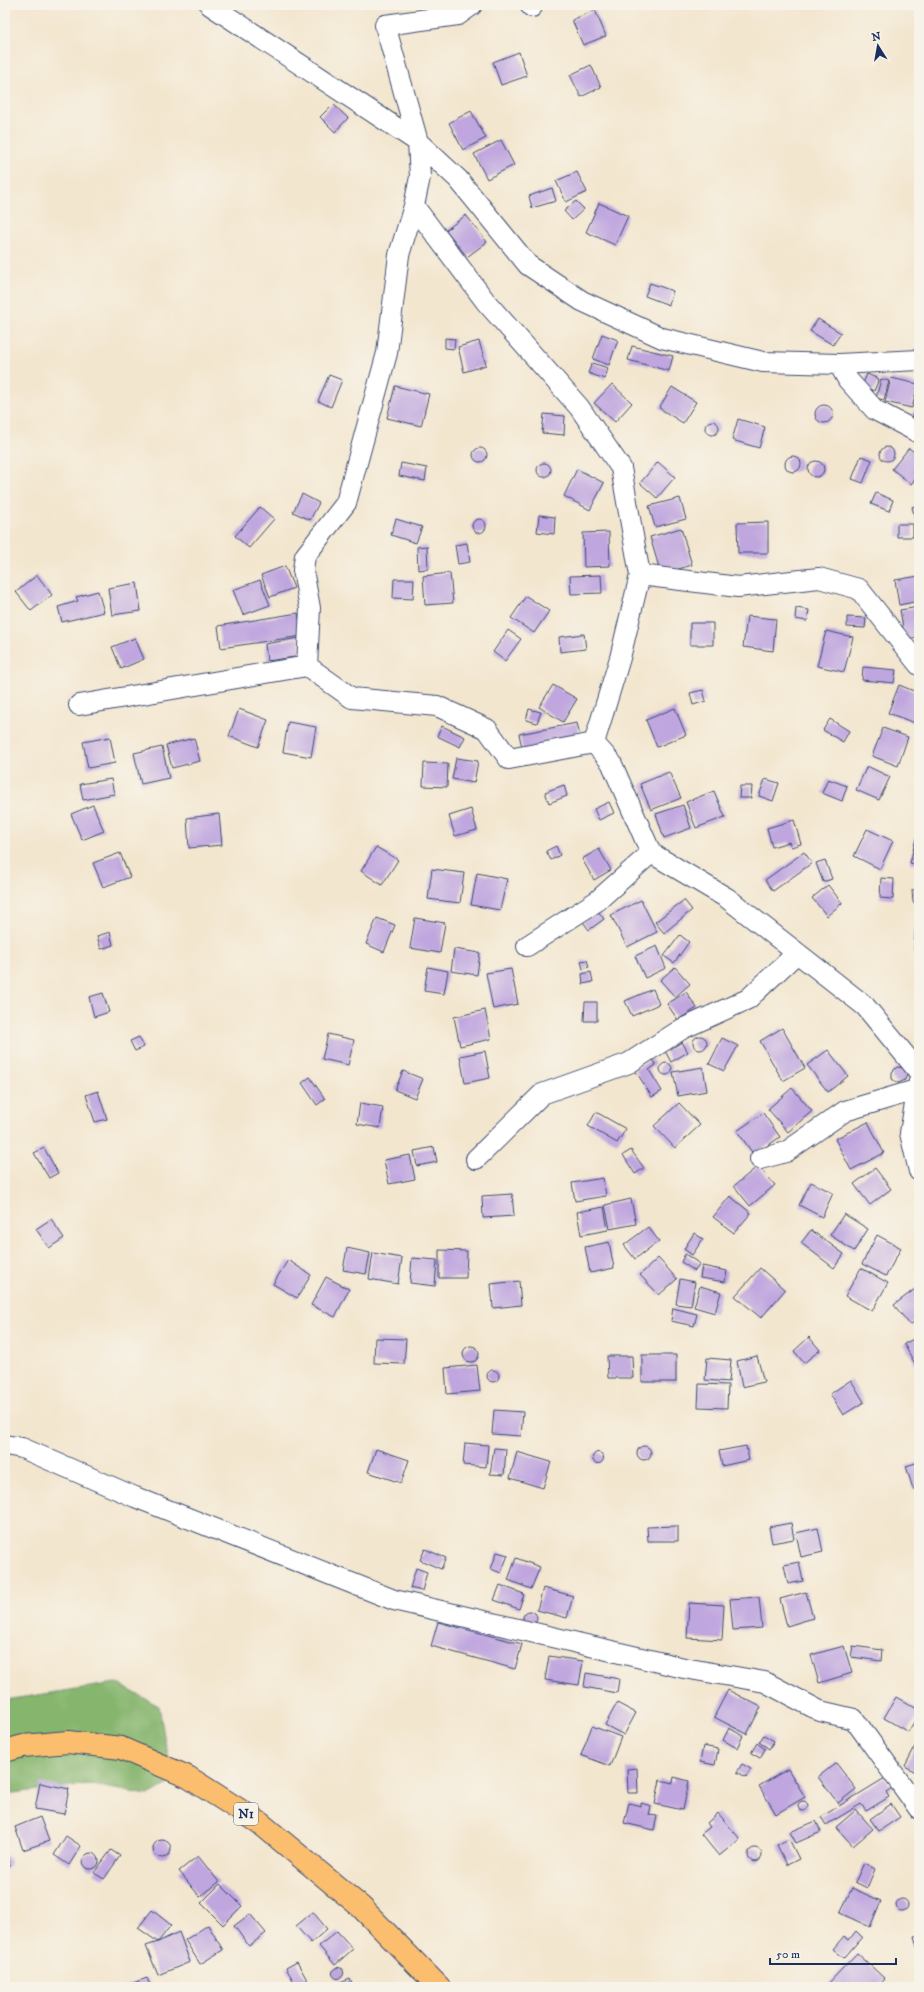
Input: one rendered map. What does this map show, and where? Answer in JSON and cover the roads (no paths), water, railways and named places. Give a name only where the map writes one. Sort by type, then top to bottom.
[{"type":"highway","name":"N1","points":[[5,1751],[24,1746],[68,1742],[121,1748],[188,1777],[260,1823],[362,1907],[439,1987]]},
{"type":"street","points":[[210,5],[418,142],[458,179],[528,265],[582,301],[662,338],[763,362],[839,364],[919,360]]},
{"type":"street","points":[[307,666],[310,608],[303,570],[305,556],[346,503],[386,353],[399,255],[414,206],[420,177],[418,142],[385,25],[458,14],[472,5]]},
{"type":"street","points":[[414,206],[486,302],[579,406],[621,468],[640,575],[620,658],[594,743]]},
{"type":"street","points":[[839,364],[848,380],[875,410],[919,433]]},
{"type":"street","points":[[640,575],[738,587],[818,578],[859,589],[919,665]]},
{"type":"street","points":[[79,706],[307,666],[352,698],[437,706],[487,729],[509,759],[594,743]]},
{"type":"street","points":[[594,743],[611,762],[651,853],[727,898],[865,1006],[919,1083],[910,1133],[919,1171]]},
{"type":"street","points":[[527,946],[597,901],[651,853]]},
{"type":"street","points":[[476,1158],[542,1094],[629,1063],[682,1029],[748,999],[797,953]]},
{"type":"street","points":[[760,1159],[786,1152],[845,1111],[919,1083]]},
{"type":"street","points":[[5,1445],[22,1448],[135,1497],[394,1600],[684,1668],[765,1682],[820,1710],[854,1720],[919,1809]]}]
